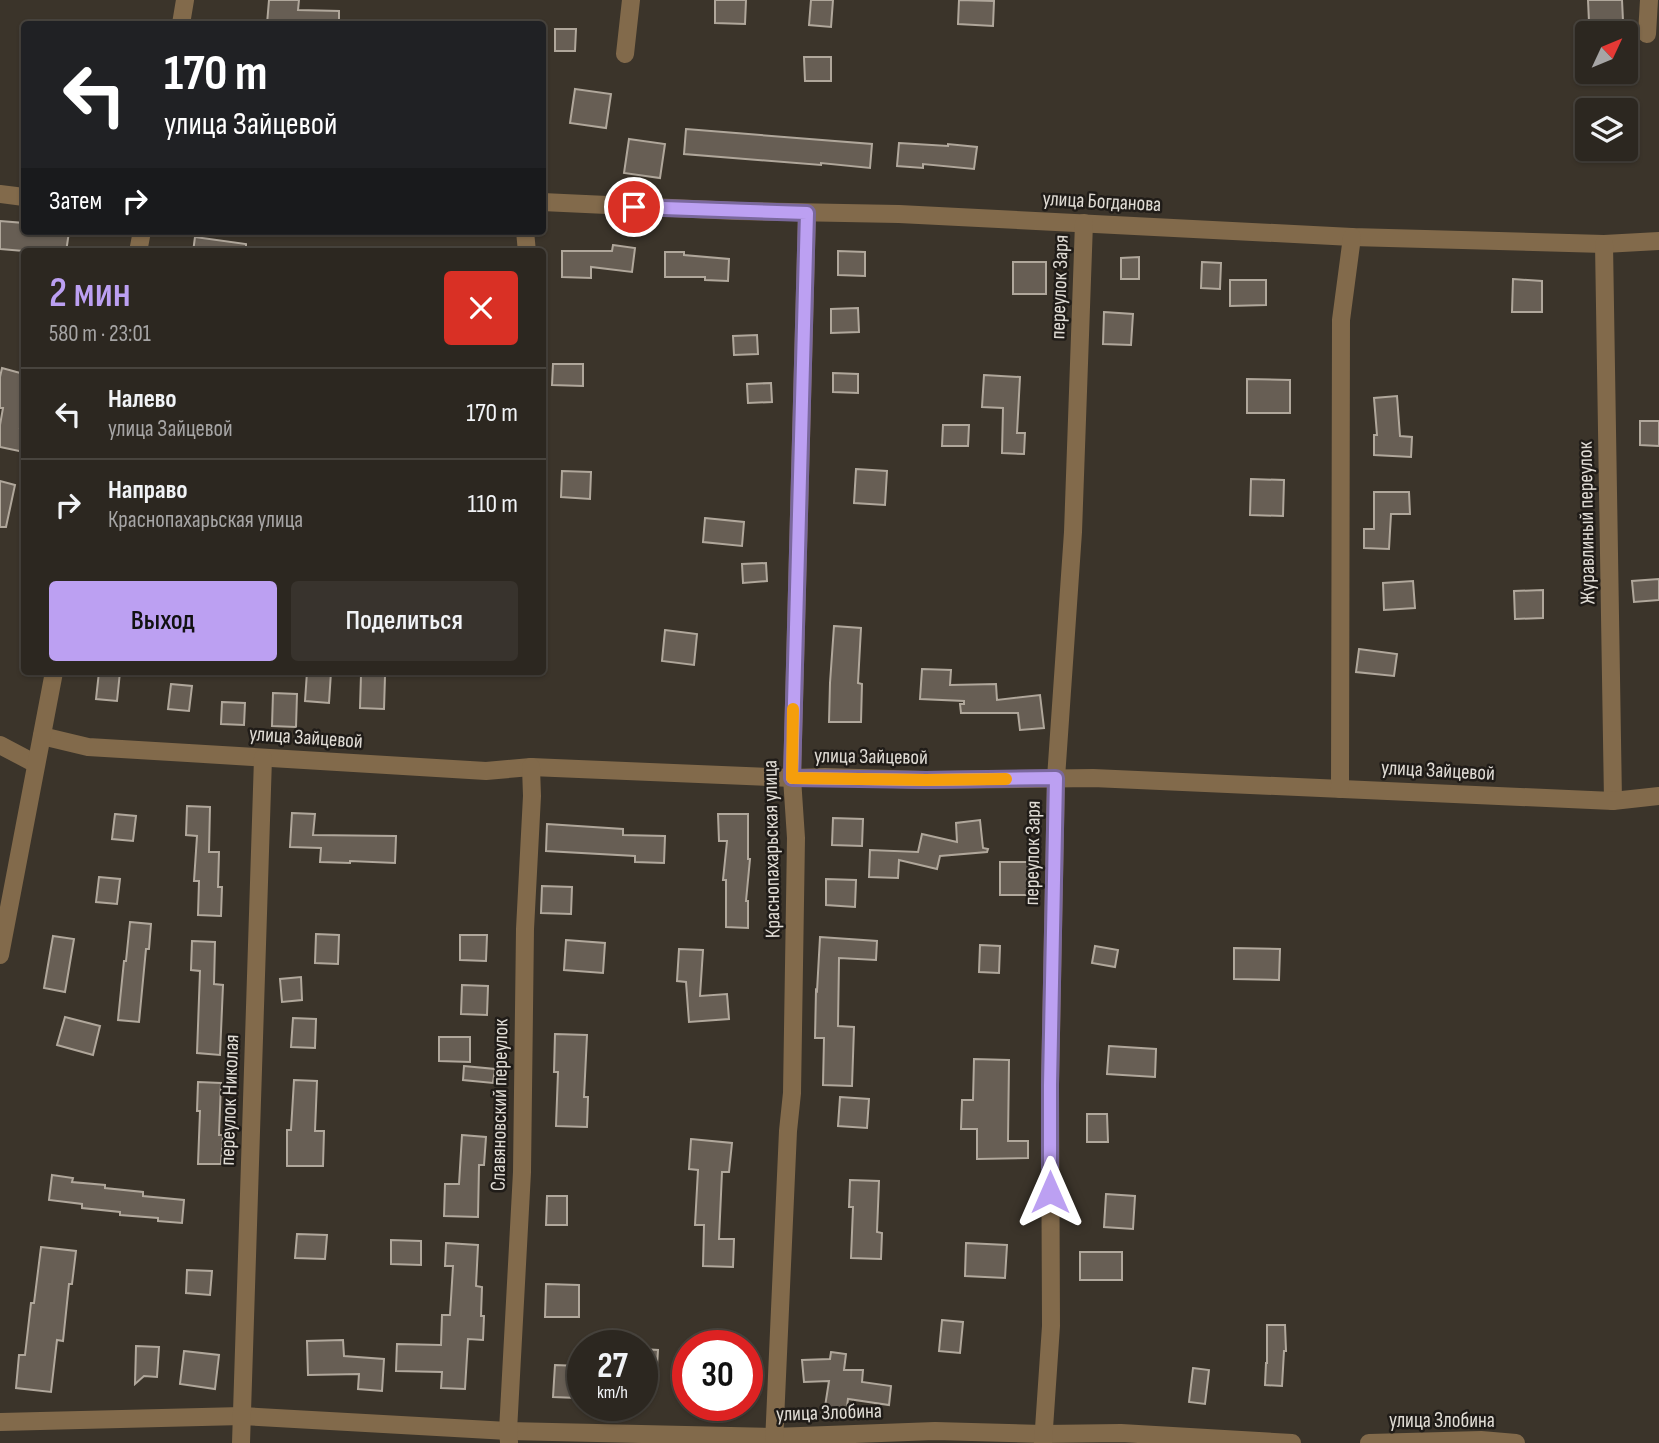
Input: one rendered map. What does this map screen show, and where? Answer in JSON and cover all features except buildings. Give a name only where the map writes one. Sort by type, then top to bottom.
[{"type":"street","points":[[182,21],[185,0]]},
{"type":"street","points":[[625,54],[631,0]]},
{"type":"street","points":[[1647,34],[1649,0]]},
{"type":"street","points":[[0,194],[21,197]]},
{"type":"street","name":"улица Богданова","points":[[546,202],[899,214],[1352,237],[1604,244],[1659,241]]},
{"type":"street","name":"Краснопахарьская улица","points":[[774,1440],[792,1093],[796,838],[792,778],[807,213]]},
{"type":"street","name":"переулок Заря","points":[[1043,1439],[1051,1326],[1050,1085],[1056,778],[1073,532],[1084,223]]},
{"type":"street","points":[[1340,789],[1341,320],[1352,237]]},
{"type":"street","name":"Журавлиный переулок","points":[[1604,244],[1613,801]]},
{"type":"street","points":[[0,955],[53,675]]},
{"type":"street","name":"улица Зайцевой","points":[[42,736],[88,747],[486,771],[531,767],[792,778],[1093,778],[1613,801],[1659,796]]},
{"type":"street","points":[[0,745],[36,764]]},
{"type":"street","name":"переулок Николая","points":[[241,1443],[263,758]]},
{"type":"street","name":"Славяновский переулок","points":[[509,1437],[522,1172],[525,929],[533,796],[531,767]]},
{"type":"street","name":"улица Злобина","points":[[0,1422],[242,1416],[509,1437],[774,1440],[935,1431],[1043,1439],[1121,1433],[1292,1443]]},
{"type":"street","name":"улица Злобина","points":[[1369,1443],[1481,1440],[1516,1443]]},
{"type":"slow traffic","points":[[793,709],[792,778],[1006,779]]},
{"type":"route","points":[[634,207],[807,213],[792,778],[1056,778],[1050,1192]]}]
